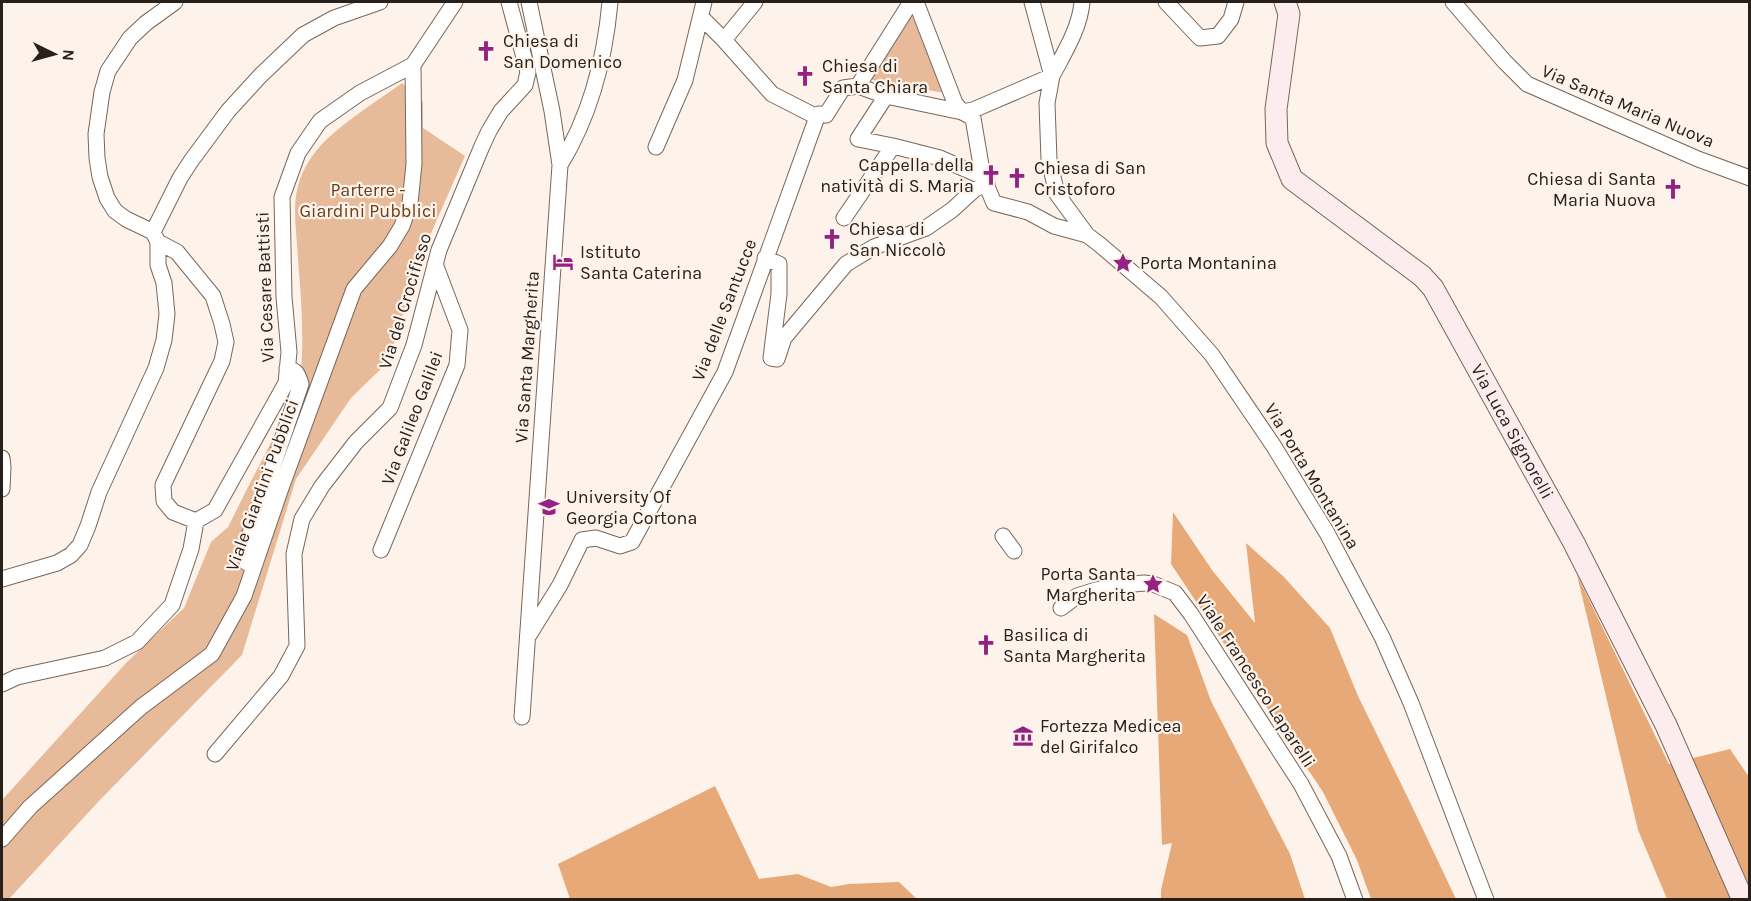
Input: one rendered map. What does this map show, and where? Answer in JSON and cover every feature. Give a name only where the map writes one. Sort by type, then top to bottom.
[{"type":"main road","name":"Via Luca Signorelli","points":[[1285,2],[1288,14],[1286,47],[1276,109],[1277,143],[1292,179],[1422,276],[1433,288],[1584,563],[1666,725],[1743,900]]},
{"type":"street","points":[[2,684],[17,677],[105,658],[137,642],[172,605],[191,549],[196,521],[173,512],[164,501],[163,485],[222,361],[226,342],[222,324],[213,296],[177,252],[115,211],[107,198],[100,177],[96,134],[102,92],[108,71],[116,57],[130,38],[175,2]]},
{"type":"street","points":[[2,579],[57,563],[80,545],[99,492],[156,369],[164,340],[167,314],[164,283],[158,265],[156,237],[180,178],[191,161],[228,111],[260,76],[303,35],[334,18],[380,2]]},
{"type":"street","name":"Via Cesare Battisti","points":[[196,521],[215,510],[286,383],[289,352],[284,297],[282,196],[298,153],[320,122],[360,93],[413,65],[455,2]]},
{"type":"street","name":"Via del Crocifisso","points":[[215,754],[281,676],[297,646],[294,554],[302,519],[322,486],[356,442],[390,408],[414,345],[439,250],[489,131],[501,111],[525,85],[528,72],[509,2]]},
{"type":"street","name":"Via Santa Margherita","points":[[522,717],[560,165],[552,111],[530,2]]},
{"type":"street","points":[[560,165],[585,115],[597,78],[610,2]]},
{"type":"street","points":[[656,147],[685,80],[704,2]]},
{"type":"street","points":[[724,40],[755,2]]},
{"type":"street","points":[[911,2],[858,86],[886,96],[962,112],[973,118],[985,181]]},
{"type":"street","points":[[916,2],[955,104],[962,112]]},
{"type":"street","points":[[1032,2],[1052,76]]},
{"type":"street","points":[[1082,2],[1081,14],[1052,76],[1047,103],[1047,135],[1049,159],[1058,194],[1087,235]]},
{"type":"street","points":[[1166,2],[1200,39],[1218,36],[1231,19],[1236,2]]},
{"type":"street","name":"Via Santa Maria Nuova","points":[[1453,2],[1527,84],[1698,159],[1749,178]]},
{"type":"street","points":[[701,17],[772,94],[817,117]]},
{"type":"street","name":"Viale Giardini Pubblici","points":[[2,839],[30,807],[141,707],[213,654],[244,596],[354,289],[390,246],[402,226],[410,203],[414,164],[413,65]]},
{"type":"street","points":[[962,112],[973,110],[1052,76]]},
{"type":"street","name":"Via delle Santucce","points":[[527,638],[560,585],[582,540],[596,538],[620,546],[632,542],[725,372],[817,117],[819,114],[826,115],[843,88],[858,86]]},
{"type":"street","points":[[886,96],[858,139],[940,158],[985,181]]},
{"type":"street","points":[[844,218],[894,146]]},
{"type":"street","points":[[765,258],[779,264],[779,294],[771,358],[777,359],[784,338],[846,264],[874,247],[926,228],[952,210],[985,181]]},
{"type":"street","name":"Via Porta Montanina","points":[[985,181],[994,203],[1028,212],[1054,226],[1087,235],[1161,297],[1212,355],[1273,445],[1327,533],[1382,637],[1411,703],[1486,900]]},
{"type":"street","name":"Via Galileo Galilei","points":[[381,550],[457,365],[460,330],[435,264]]},
{"type":"street","points":[[254,566],[247,563],[245,548],[301,384],[298,374],[293,369],[287,368]]},
{"type":"street","points":[[2,458],[2,489]]},
{"type":"street","points":[[1003,536],[1014,551]]},
{"type":"street","name":"Viale Francesco Laparelli","points":[[1061,608],[1077,596],[1113,586],[1153,584],[1175,593],[1301,784],[1339,856],[1356,900]]},
{"type":"green space","points":[[910,10],[944,93],[867,79]]},
{"type":"green space","name":"Parterre - Giardini Pubblici","points":[[402,83],[423,102],[423,128],[465,156],[421,256],[388,362],[351,398],[296,479],[242,655],[98,802],[9,899],[2,900],[2,800],[126,663],[184,608],[211,542],[228,527],[294,396],[300,379],[302,343],[295,204],[301,178],[307,165],[316,151],[334,133]]},
{"type":"shaded area","points":[[1173,512],[1212,570],[1255,623],[1246,543],[1283,576],[1330,628],[1358,696],[1456,899],[1371,899],[1357,860],[1323,792],[1171,564]]},
{"type":"shaded area","points":[[1577,575],[1669,764],[1730,749],[1749,777],[1749,899],[1667,899],[1638,830]]},
{"type":"shaded area","points":[[1154,614],[1187,635],[1211,701],[1290,854],[1305,899],[1161,899],[1172,843],[1162,845]]},
{"type":"shaded area","points":[[715,786],[759,879],[798,874],[831,887],[899,882],[917,899],[570,899],[558,864]]},
{"type":"place","name":"Chiesa di San Domenico","points":[[486,51]]},
{"type":"place","name":"Chiesa di Santa Chiara","points":[[805,76]]},
{"type":"place","name":"Cappella della natività di S. Maria","points":[[991,175]]},
{"type":"place","name":"Chiesa di San Cristoforo","points":[[1017,178]]},
{"type":"place","name":"Chiesa di Santa Maria Nuova","points":[[1673,189]]},
{"type":"place","name":"Chiesa di San Niccolò","points":[[832,239]]},
{"type":"place","name":"Istituto Santa Caterina","points":[[563,262]]},
{"type":"place","name":"Porta Montanina","points":[[1123,263]]},
{"type":"place","name":"University Of Georgia Cortona","points":[[549,507]]},
{"type":"place","name":"Porta Santa Margherita","points":[[1153,584]]},
{"type":"place","name":"Basilica di Santa Margherita","points":[[986,645]]},
{"type":"place","name":"Fortezza Medicea del Girifalco","points":[[1023,736]]}]
